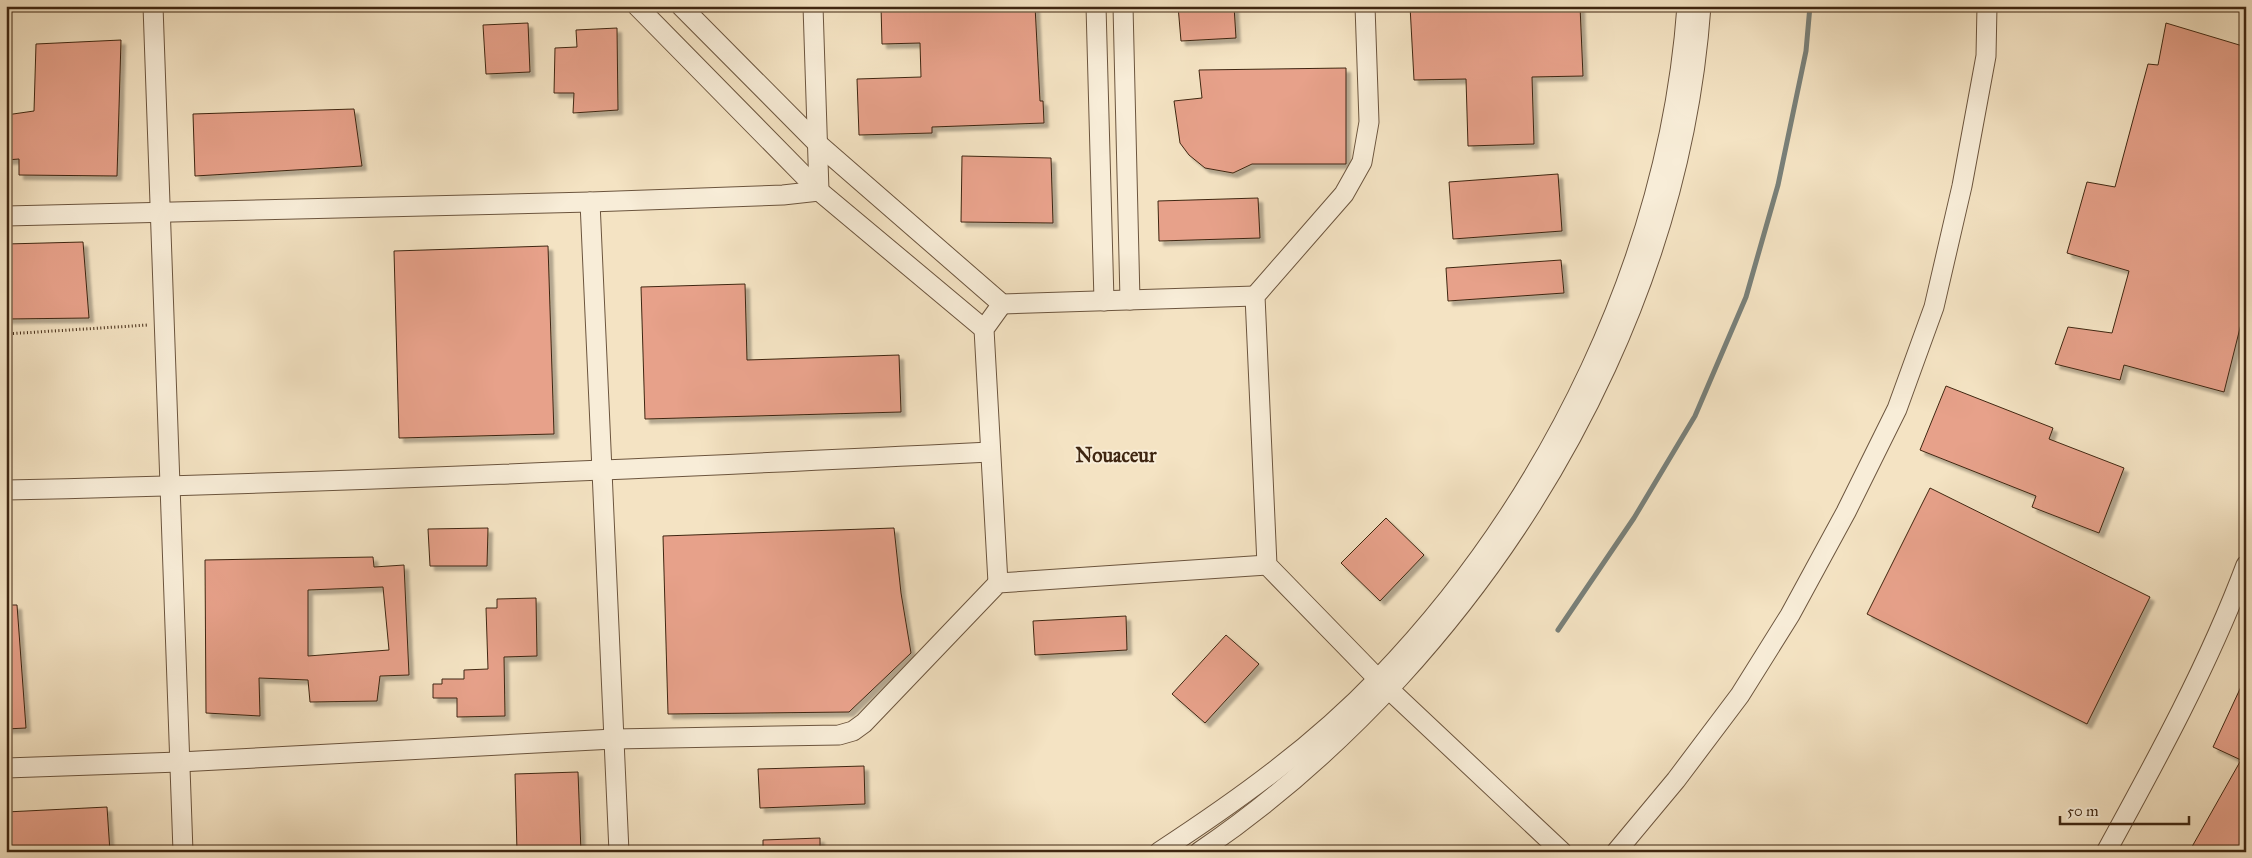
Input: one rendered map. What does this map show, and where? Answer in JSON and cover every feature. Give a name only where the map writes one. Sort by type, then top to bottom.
[{"type":"street","points":[[153,6],[183,852]]},
{"type":"street","points":[[636,6],[819,191],[984,329]]},
{"type":"street","points":[[681,6],[817,143],[1002,304],[1255,296]]},
{"type":"street","points":[[813,6],[819,191]]},
{"type":"street","points":[[1096,6],[1104,301]]},
{"type":"street","points":[[1123,6],[1130,300]]},
{"type":"street","points":[[1365,6],[1369,122],[1362,162],[1344,194],[1255,296],[1266,565],[1383,684],[1562,852]]},
{"type":"street","points":[[1662,189],[1687,6]]},
{"type":"street","points":[[1199,852],[1232,830],[1295,780],[1363,718],[1383,684],[1499,531],[1564,422],[1599,368],[1641,282],[1662,189],[1694,74],[1701,6]]},
{"type":"street","points":[[1616,852],[1676,780],[1740,695],[1790,615],[1842,521],[1897,409],[1934,307],[1962,186],[1986,56],[1987,6]]},
{"type":"street","points":[[6,216],[590,202],[783,195],[819,191]]},
{"type":"street","points":[[590,202],[618,852]]},
{"type":"street","points":[[998,582],[984,329],[1002,304]]},
{"type":"street","points":[[6,490],[169,487],[601,471],[990,452]]},
{"type":"street","points":[[6,768],[180,762],[614,739],[839,735],[853,731],[864,724],[998,582],[1266,565]]},
{"type":"street","points":[[2106,852],[2178,717],[2232,602],[2246,565]]},
{"type":"street","points":[[1159,852],[1219,813],[1282,765],[1348,709],[1383,684]]},
{"type":"path","points":[[6,334],[163,324]]},
{"type":"building","points":[[881,6],[1035,6],[1040,101],[1043,101],[1044,123],[932,127],[932,133],[859,135],[857,79],[921,77],[920,43],[882,44]]},
{"type":"building","points":[[1178,6],[1234,6],[1236,38],[1181,41]]},
{"type":"building","points":[[1410,6],[1580,6],[1583,76],[1532,77],[1534,144],[1468,146],[1466,79],[1414,80]]},
{"type":"building","points":[[528,23],[530,72],[486,74],[483,25]]},
{"type":"building","points":[[2166,23],[2246,47],[2246,304],[2224,392],[2124,365],[2120,380],[2055,364],[2068,327],[2112,333],[2129,271],[2067,253],[2087,182],[2115,187],[2148,64],[2158,65]]},
{"type":"building","points":[[617,28],[618,110],[573,113],[574,93],[554,93],[555,48],[577,47],[576,30]]},
{"type":"building","points":[[121,40],[117,176],[19,175],[19,159],[6,160],[6,115],[34,111],[36,44]]},
{"type":"building","points":[[1346,68],[1346,164],[1252,164],[1233,173],[1205,168],[1189,155],[1180,143],[1174,101],[1202,98],[1199,70]]},
{"type":"building","points":[[354,109],[362,166],[195,176],[193,114]]},
{"type":"building","points":[[962,156],[1051,158],[1053,223],[961,222]]},
{"type":"building","points":[[1558,174],[1562,231],[1453,239],[1449,182]]},
{"type":"building","points":[[1258,198],[1260,238],[1159,241],[1158,201]]},
{"type":"building","points":[[83,242],[89,318],[6,319],[6,244]]},
{"type":"building","points":[[548,246],[554,434],[399,438],[394,251]]},
{"type":"building","points":[[1561,260],[1564,293],[1448,301],[1446,268]]},
{"type":"building","points":[[745,284],[747,360],[899,355],[901,412],[645,419],[641,287]]},
{"type":"building","points":[[1946,386],[2053,428],[2049,439],[2124,468],[2099,533],[2032,507],[2036,496],[1920,450]]},
{"type":"building","points":[[1930,488],[2150,597],[2087,724],[1867,614]]},
{"type":"building","points":[[1386,518],[1424,555],[1380,601],[1341,563]]},
{"type":"building","points":[[488,528],[487,566],[430,566],[428,529]]},
{"type":"building","points":[[894,528],[901,593],[911,653],[849,712],[668,714],[663,536]]},
{"type":"building","points":[[373,557],[374,567],[404,565],[409,675],[380,676],[377,701],[310,702],[308,680],[259,678],[260,716],[206,713],[205,560]],"holes":[[[383,587],[389,650],[308,656],[308,590]]]},
{"type":"building","points":[[536,598],[537,656],[504,657],[505,716],[457,717],[457,698],[433,698],[433,684],[442,684],[442,679],[464,679],[464,670],[488,669],[486,608],[497,608],[497,599]]},
{"type":"building","points":[[6,605],[17,605],[26,728],[6,729]]},
{"type":"building","points":[[1126,616],[1127,650],[1035,655],[1033,621]]},
{"type":"building","points":[[1226,635],[1259,664],[1205,723],[1172,694]]},
{"type":"building","points":[[2246,676],[2246,852],[2189,852],[2241,760],[2213,747]]},
{"type":"building","points":[[864,766],[865,804],[760,808],[758,769]]},
{"type":"building","points":[[578,772],[581,852],[517,852],[515,774]]},
{"type":"building","points":[[107,807],[110,852],[6,852],[6,812]]},
{"type":"building","points":[[820,838],[820,852],[763,852],[763,840]]},
{"type":"waterway","points":[[1558,630],[1634,518],[1695,416],[1746,297],[1778,185],[1806,51],[1810,6]]},
{"type":"district","name":"Nouaceur","points":[[1116,455]]}]
